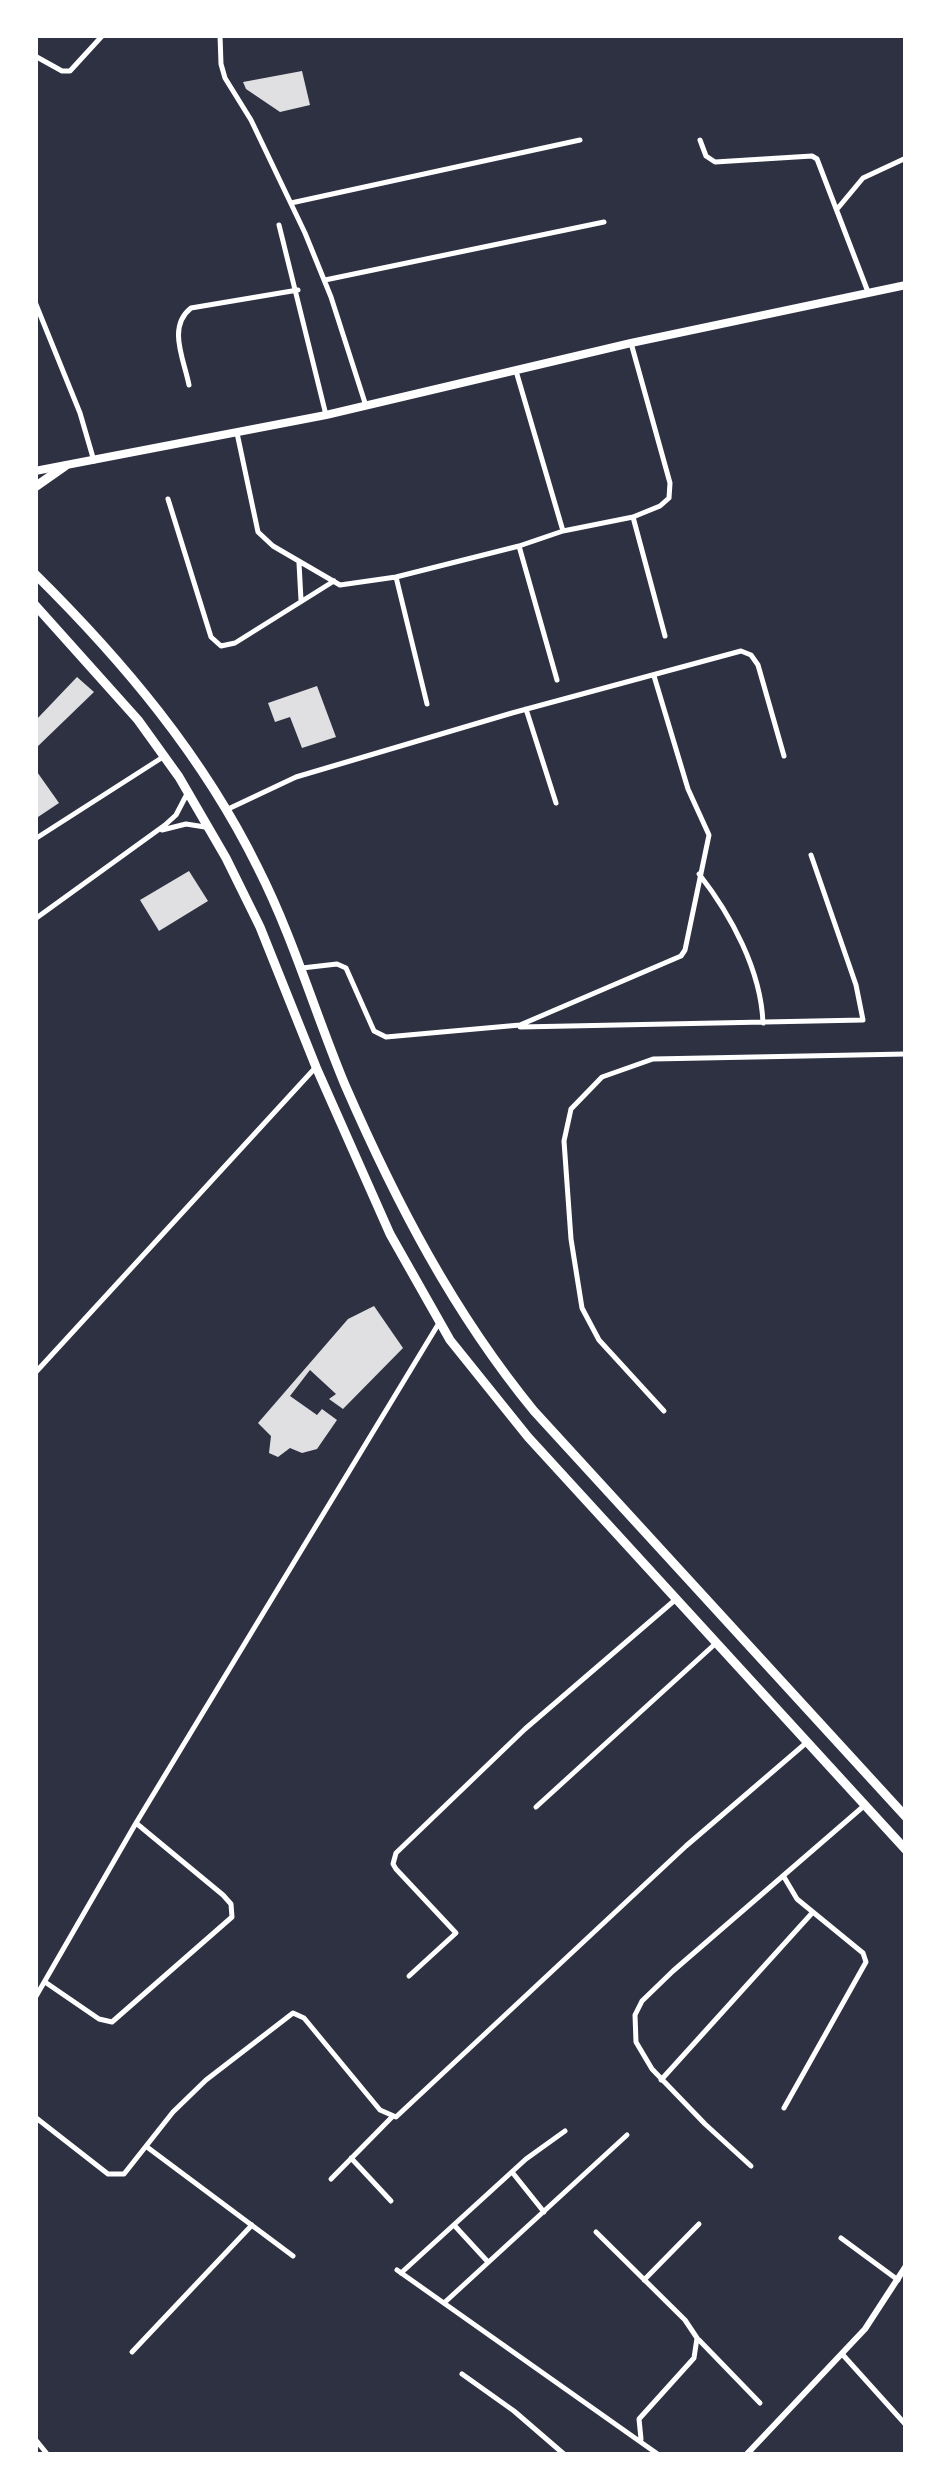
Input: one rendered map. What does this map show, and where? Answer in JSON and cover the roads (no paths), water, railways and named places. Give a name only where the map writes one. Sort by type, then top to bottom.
[{"type":"highway","points":[[35,485],[66,466]]},
{"type":"highway","points":[[37,574],[138,683],[226,810],[260,871],[368,1136],[448,1293],[483,1347],[524,1398],[906,1817]]},
{"type":"highway","points":[[35,604],[106,681],[188,792],[260,927],[316,1067],[390,1234],[439,1323],[502,1408],[906,1850]]},
{"type":"highway","points":[[659,1582],[677,1566]]},
{"type":"main road","points":[[35,471],[326,415],[906,284]]},
{"type":"street","points":[[35,56],[62,71],[70,70],[104,35]]},
{"type":"street","points":[[220,35],[220,64],[225,78],[251,120],[292,203],[325,280],[366,406]]},
{"type":"street","points":[[292,203],[580,140]]},
{"type":"street","points":[[700,140],[706,156],[715,162],[814,156],[868,292]]},
{"type":"street","points":[[837,209],[863,178],[906,158]]},
{"type":"street","points":[[325,280],[604,222]]},
{"type":"street","points":[[279,225],[326,415]]},
{"type":"street","points":[[189,385],[177,328],[185,313],[191,308],[298,290]]},
{"type":"street","points":[[35,302],[74,398],[94,461]]},
{"type":"street","points":[[238,433],[258,532],[273,546],[340,585],[396,577],[633,516],[660,506],[669,498],[670,482],[632,343]]},
{"type":"street","points":[[515,370],[563,531]]},
{"type":"street","points":[[168,498],[211,638],[220,646],[235,643],[334,581]]},
{"type":"street","points":[[633,516],[666,636]]},
{"type":"street","points":[[520,546],[557,680]]},
{"type":"street","points":[[299,562],[301,600]]},
{"type":"street","points":[[396,577],[427,704]]},
{"type":"street","points":[[226,810],[284,781],[526,709],[741,652],[752,654],[758,666],[784,756]]},
{"type":"street","points":[[512,1027],[680,956],[685,950],[709,835],[688,789],[654,676]]},
{"type":"street","points":[[526,709],[556,803]]},
{"type":"street","points":[[35,839],[164,756]]},
{"type":"street","points":[[35,919],[176,815],[188,792]]},
{"type":"street","points":[[154,833],[186,824],[208,828]]},
{"type":"street","points":[[300,968],[337,964],[346,968],[378,1035],[512,1027],[856,1022],[864,1018],[811,856]]},
{"type":"street","points":[[699,874],[722,904],[756,980],[763,1023]]},
{"type":"street","points":[[664,1411],[599,1340],[582,1308],[570,1238],[564,1141],[571,1110],[602,1078],[654,1059],[906,1054]]},
{"type":"street","points":[[35,1373],[316,1067]]},
{"type":"street","points":[[35,1998],[136,1823],[439,1323]]},
{"type":"street","points":[[409,1976],[456,1934],[396,1869],[396,1853],[525,1729],[675,1600]]},
{"type":"street","points":[[536,1807],[715,1644]]},
{"type":"street","points":[[331,2179],[392,2117],[413,2103],[686,1846],[806,1743]]},
{"type":"street","points":[[751,2166],[661,2080],[636,2042],[637,2009],[672,1972],[865,1806]]},
{"type":"street","points":[[44,1982],[99,2019],[112,2022],[232,1917],[231,1904],[223,1894],[136,1823]]},
{"type":"street","points":[[784,1877],[789,1890],[863,1954],[866,1962],[784,2108]]},
{"type":"street","points":[[661,2080],[813,1912]]},
{"type":"street","points":[[35,2117],[108,2174],[124,2174],[173,2112],[206,2080],[293,2012],[304,2018],[380,2110],[392,2117]]},
{"type":"street","points":[[565,2131],[512,2172],[399,2272],[659,2455]]},
{"type":"street","points":[[444,2303],[628,2135]]},
{"type":"street","points":[[147,2147],[294,2256]]},
{"type":"street","points":[[352,2158],[391,2201]]},
{"type":"street","points":[[512,2172],[544,2212]]},
{"type":"street","points":[[644,2280],[699,2224]]},
{"type":"street","points":[[132,2352],[252,2225]]},
{"type":"street","points":[[454,2225],[488,2262]]},
{"type":"street","points":[[596,2232],[685,2320],[697,2338],[760,2403]]},
{"type":"street","points":[[841,2238],[898,2280]]},
{"type":"street","points":[[746,2455],[843,2355],[906,2266]]},
{"type":"street","points":[[642,2442],[639,2418],[694,2358],[697,2338]]},
{"type":"street","points":[[843,2355],[906,2424]]},
{"type":"street","points":[[462,2374],[565,2455]]},
{"type":"street","points":[[35,2439],[48,2455]]}]
